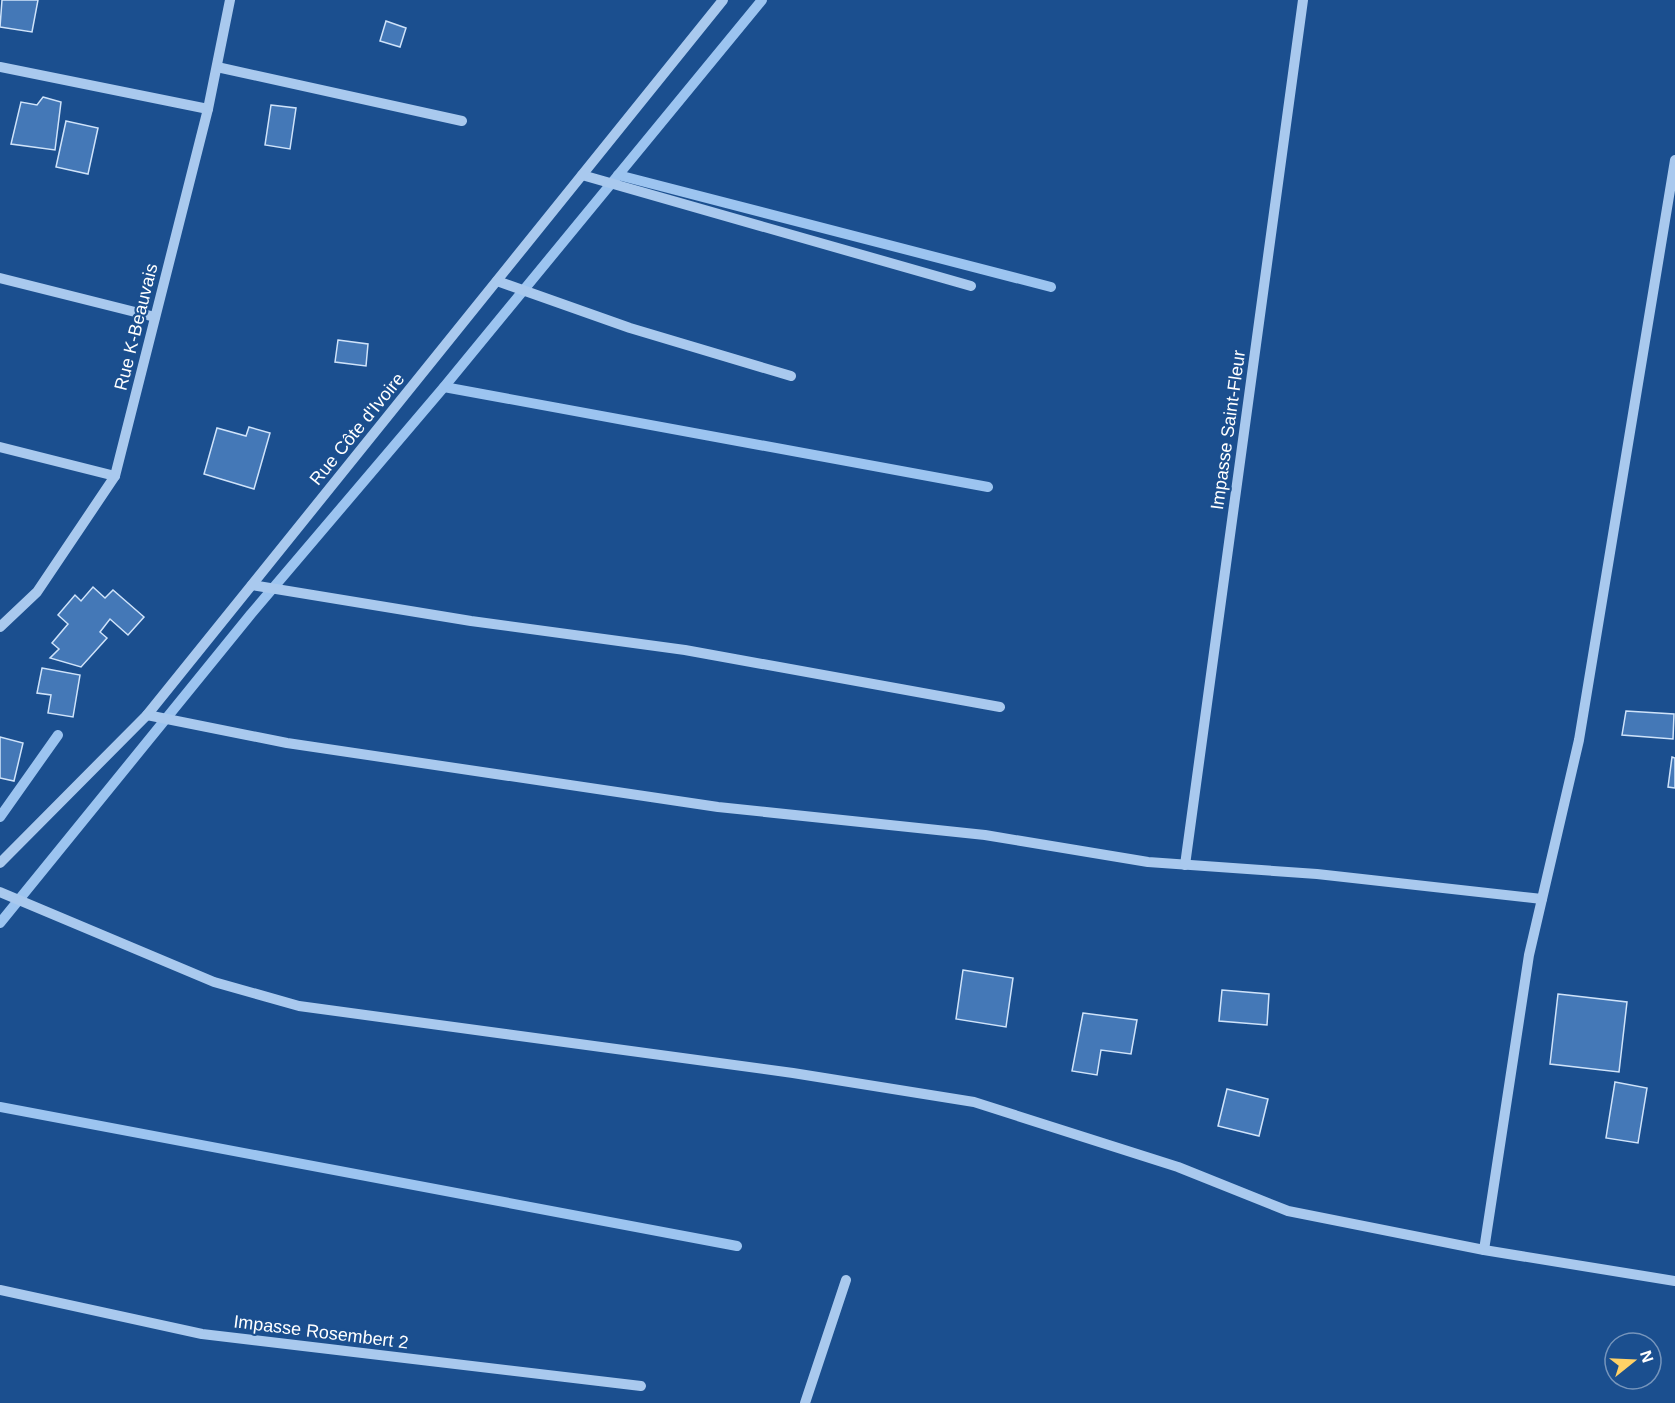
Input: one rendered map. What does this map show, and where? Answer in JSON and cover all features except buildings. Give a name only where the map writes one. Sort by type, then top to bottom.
[{"type":"street","name":"Rue K-Beauvais","points":[[0,627],[37,592],[115,476],[208,109],[230,0]]},
{"type":"street","name":"Rue Côte d'Ivoire","points":[[0,863],[147,715],[723,0]]},
{"type":"street","name":"Impasse Saint-Fleur","points":[[1185,865],[1303,0]]},
{"type":"street","points":[[0,67],[208,109]]},
{"type":"street","points":[[217,67],[462,121]]},
{"type":"street","points":[[1484,1250],[1529,955],[1579,740],[1675,160]]},
{"type":"street","points":[[582,175],[971,286]]},
{"type":"street","points":[[0,278],[155,316]]},
{"type":"street","points":[[497,281],[630,328],[791,376]]},
{"type":"street","points":[[0,447],[115,476]]},
{"type":"street","points":[[252,585],[471,621],[685,650],[1000,707]]},
{"type":"street","points":[[147,715],[287,743],[707,806],[986,835],[1148,862],[1317,874],[1542,899]]},
{"type":"street","points":[[0,891],[214,982],[299,1006],[794,1073],[974,1102],[1178,1167],[1288,1211],[1484,1250],[1675,1281]]},
{"type":"street","points":[[805,1403],[846,1280]]},
{"type":"street","name":"Impasse Rosembert 2","points":[[0,1290],[202,1334],[640,1386]]},
{"type":"waterway","points":[[0,923],[251,614],[444,387],[762,0]]},
{"type":"waterway","points":[[618,175],[1051,287]]},
{"type":"waterway","points":[[444,387],[988,487]]},
{"type":"waterway","points":[[0,817],[58,735]]},
{"type":"waterway","points":[[0,1107],[737,1246]]}]
